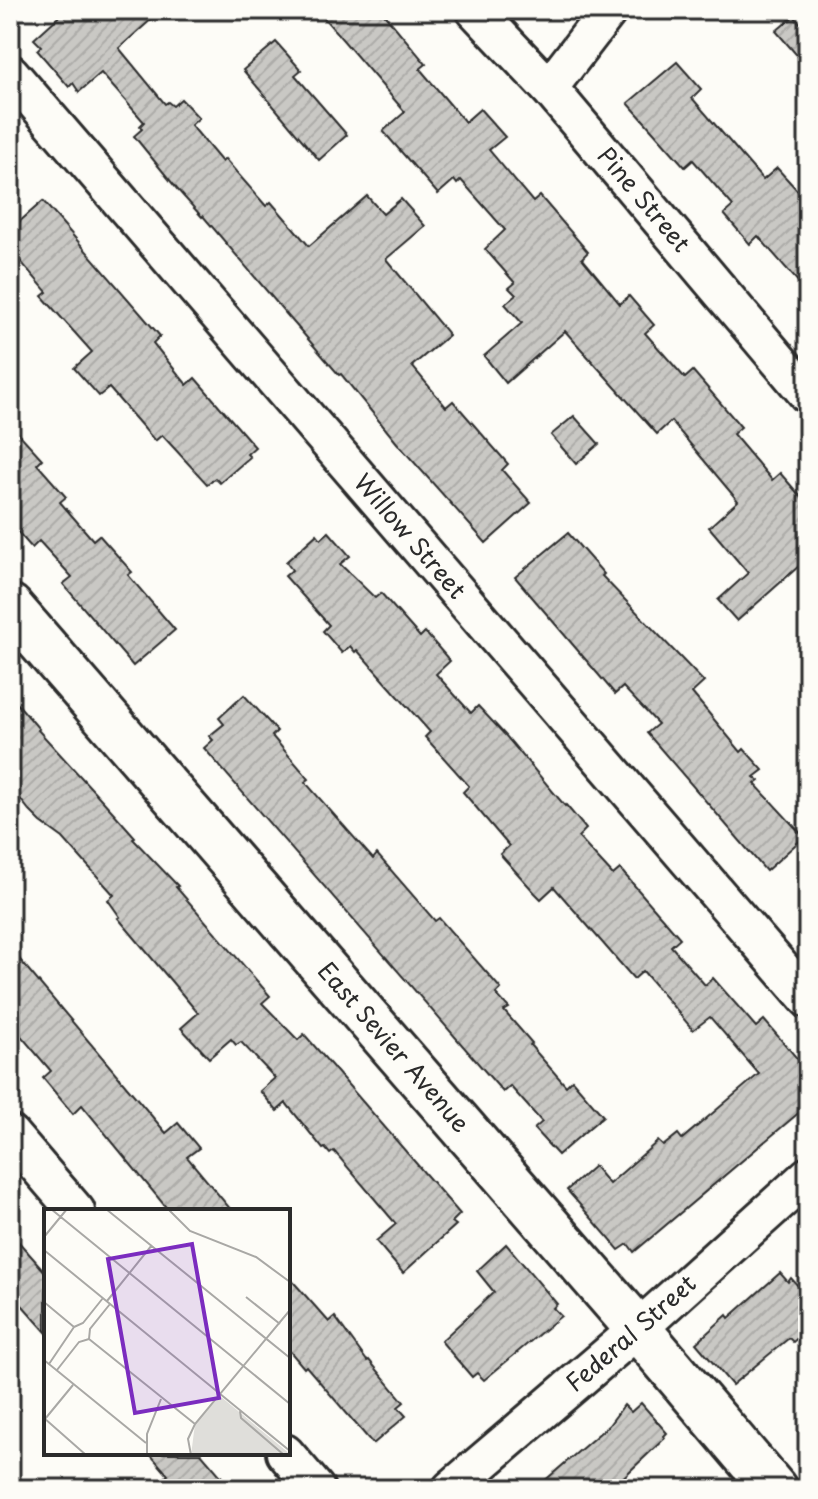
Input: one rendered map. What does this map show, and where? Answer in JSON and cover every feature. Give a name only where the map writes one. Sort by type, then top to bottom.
[{"type":"street","name":"Pine Street","points":[[475,10],[549,88],[808,395]]},
{"type":"street","points":[[549,88],[609,10]]},
{"type":"street","name":"Willow Street","points":[[10,73],[808,999]]},
{"type":"street","name":"East Sevier Avenue","points":[[10,607],[774,1489]]},
{"type":"street","points":[[10,1134],[74,1209]]},
{"type":"street","name":"Federal Street","points":[[451,1489],[638,1329],[808,1176]]},
{"type":"street","points":[[287,1455],[316,1489]]},
{"type":"building","points":[[66,10],[162,10],[119,48],[165,104],[168,102],[173,106],[181,99],[199,118],[191,125],[222,162],[225,159],[266,206],[271,202],[309,246],[367,196],[383,214],[401,199],[425,226],[386,259],[449,335],[412,366],[446,407],[453,401],[508,464],[502,470],[531,503],[486,543],[177,189],[134,136],[142,129],[140,126],[144,122],[101,73],[79,92],[73,83],[69,87],[37,50],[41,46],[34,39]]},
{"type":"building","points":[[317,10],[381,10],[426,64],[420,69],[465,122],[480,109],[505,137],[489,150],[533,202],[540,196],[588,252],[582,258],[620,304],[629,296],[654,325],[645,333],[685,378],[693,371],[741,427],[733,434],[772,480],[780,473],[808,505],[808,558],[737,621],[718,600],[748,573],[709,527],[738,501],[671,421],[657,434],[565,331],[506,383],[484,356],[522,323],[505,304],[516,295],[509,288],[515,283],[485,249],[505,230],[461,180],[457,184],[454,180],[438,194],[383,131],[405,112]]},
{"type":"building","points":[[794,16],[808,32],[808,68],[776,31]]},
{"type":"building","points":[[276,42],[301,70],[295,75],[347,135],[319,160],[243,70]]},
{"type":"building","points":[[677,62],[701,89],[692,98],[763,180],[777,168],[808,202],[808,293],[758,236],[750,244],[724,214],[733,206],[693,160],[685,167],[628,103]]},
{"type":"building","points":[[43,201],[160,336],[153,343],[187,385],[195,378],[255,447],[247,454],[250,457],[220,483],[215,478],[207,484],[162,435],[155,441],[109,388],[99,396],[74,368],[92,352],[42,296],[47,292],[10,249],[10,230]]},
{"type":"building","points":[[574,416],[599,444],[576,464],[551,435]]},
{"type":"building","points":[[10,424],[42,459],[37,464],[66,497],[60,502],[93,540],[99,535],[132,572],[128,575],[175,630],[133,666],[63,584],[72,577],[39,541],[32,548],[10,523]]},
{"type":"building","points":[[329,532],[350,556],[340,564],[375,598],[381,593],[420,637],[425,632],[450,661],[436,674],[471,713],[478,706],[566,805],[586,829],[578,837],[613,875],[620,869],[680,938],[671,946],[705,985],[713,978],[756,1027],[764,1020],[808,1071],[808,1105],[634,1252],[628,1244],[619,1250],[567,1190],[594,1166],[609,1184],[658,1141],[663,1146],[678,1134],[682,1139],[759,1074],[710,1017],[693,1030],[643,971],[634,979],[554,887],[541,899],[535,893],[500,854],[509,846],[463,792],[469,786],[425,737],[430,732],[357,650],[355,652],[350,646],[342,653],[323,631],[329,625],[285,576],[292,570],[286,562],[317,534],[321,539]]},
{"type":"building","points":[[568,533],[604,574],[602,576],[704,682],[692,693],[741,752],[744,749],[763,770],[754,777],[759,781],[755,784],[804,837],[766,871],[647,733],[658,724],[623,687],[615,694],[515,577]]},
{"type":"building","points":[[10,695],[270,996],[262,1003],[298,1040],[304,1034],[460,1214],[452,1222],[456,1225],[403,1273],[376,1241],[396,1224],[334,1151],[330,1154],[323,1149],[286,1103],[277,1111],[260,1091],[275,1078],[241,1042],[236,1045],[231,1039],[209,1058],[181,1028],[198,1013],[118,918],[108,900],[114,895],[63,838],[29,810],[10,786]]},
{"type":"building","points":[[244,695],[277,731],[272,736],[309,779],[305,782],[373,859],[377,854],[435,921],[439,918],[501,989],[496,994],[509,1008],[504,1011],[532,1043],[530,1045],[566,1086],[572,1080],[603,1116],[558,1155],[534,1129],[542,1122],[510,1086],[503,1092],[204,748],[213,740],[209,736],[224,724],[219,718]]},
{"type":"building","points":[[10,948],[166,1133],[178,1123],[199,1148],[187,1157],[230,1209],[167,1209],[82,1105],[73,1114],[43,1078],[51,1071],[10,1023]]},
{"type":"building","points":[[10,1232],[44,1271],[44,1330],[22,1305],[10,1316]]},
{"type":"building","points":[[506,1244],[557,1304],[553,1308],[561,1316],[484,1380],[477,1373],[472,1377],[441,1341],[494,1292],[477,1271]]},
{"type":"building","points":[[780,1273],[788,1282],[791,1278],[808,1297],[808,1329],[793,1342],[789,1338],[732,1385],[696,1343]]},
{"type":"building","points":[[290,1278],[329,1322],[335,1317],[367,1361],[404,1402],[398,1407],[406,1416],[373,1444],[306,1366],[304,1368],[290,1351]]},
{"type":"building","points":[[641,1403],[667,1433],[611,1489],[535,1489],[609,1425],[624,1405],[631,1412]]},
{"type":"building","points":[[151,1455],[203,1455],[232,1489],[152,1489],[168,1475]]}]
